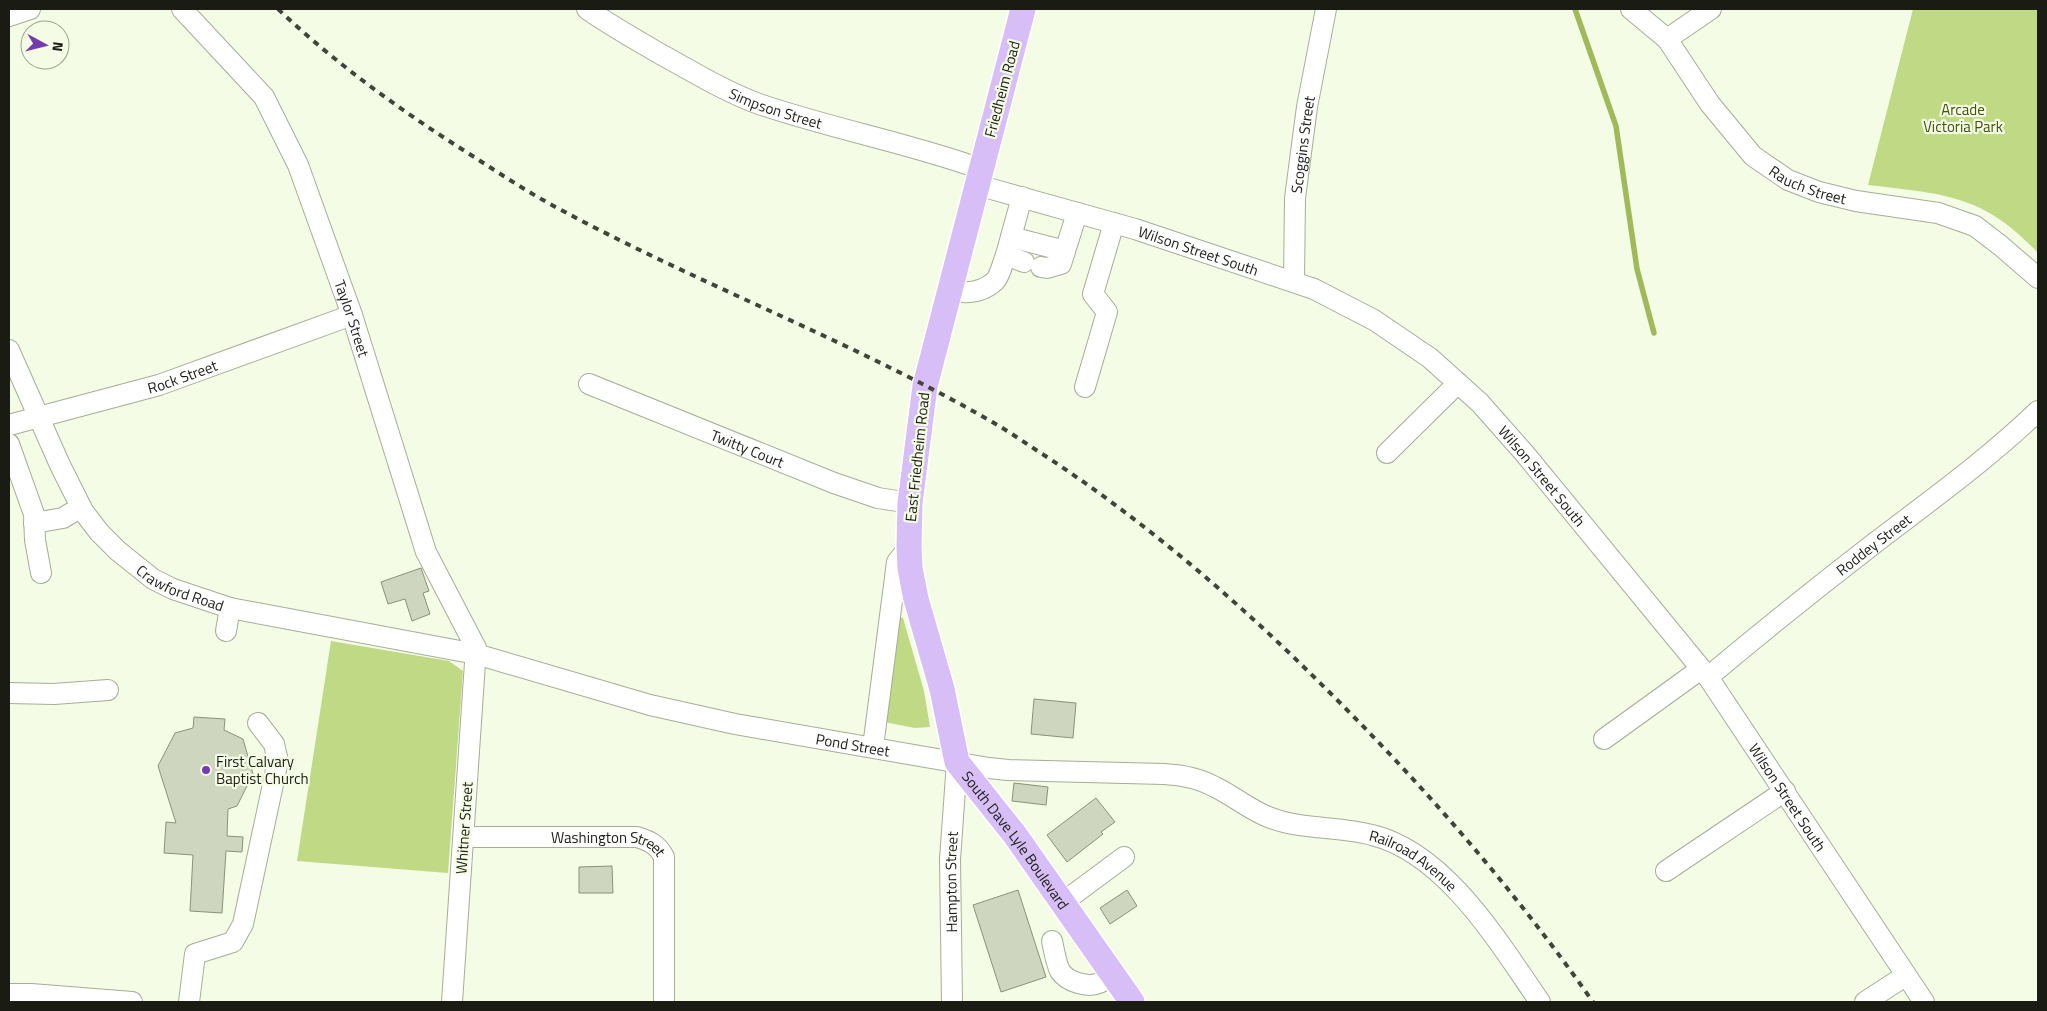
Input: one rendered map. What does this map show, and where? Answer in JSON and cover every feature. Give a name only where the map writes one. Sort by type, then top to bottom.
[{"type":"main road","name":"Friedheim Road","points":[[979,177],[1023,9]]},
{"type":"main road","name":"East Friedheim Road","points":[[909,547],[910,504],[921,406],[931,358],[979,177]]},
{"type":"main road","name":"South Dave Lyle Boulevard","points":[[909,547],[916,599],[942,689],[957,762],[1015,835],[1132,1002]]},
{"type":"street","points":[[9,16],[30,9]]},
{"type":"street","name":"Taylor Street","points":[[182,9],[264,97],[298,165],[352,315],[426,552],[469,633],[476,648],[476,654]]},
{"type":"street","name":"Simpson Street","points":[[587,9],[698,75],[757,103],[835,128],[911,148],[979,177]]},
{"type":"street","name":"Scoggins Street","points":[[1294,282],[1294,198],[1306,108],[1326,9]]},
{"type":"street","name":"Rauch Street","points":[[1631,9],[1667,38],[1710,104],[1753,156],[1788,180],[1819,192],[1856,202],[1938,213],[1975,226],[2038,278]]},
{"type":"street","points":[[1667,38],[1710,9]]},
{"type":"street","name":"Wilson Street South","points":[[979,177],[1022,197],[1114,223],[1314,289],[1374,320],[1430,358],[1480,403],[1525,454],[1705,673],[1924,1002]]},
{"type":"street","points":[[1020,255],[1022,197]]},
{"type":"street","points":[[1020,255],[1047,268],[1061,264],[1077,212]]},
{"type":"street","points":[[1085,387],[1107,312],[1093,294],[1114,223]]},
{"type":"street","points":[[949,290],[960,293],[975,292],[996,280],[1020,255],[1065,251]]},
{"type":"street","name":"Rock Street","points":[[9,425],[159,386],[352,315]]},
{"type":"street","name":"Crawford Road","points":[[9,350],[60,465],[81,507],[99,532],[118,551],[153,578],[173,589],[230,608],[476,654]]},
{"type":"street","points":[[1387,453],[1458,383]]},
{"type":"street","name":"Twitty Court","points":[[589,384],[842,486],[878,498],[910,504]]},
{"type":"street","name":"Roddey Street","points":[[1604,739],[1705,673],[1782,616],[1971,469],[2038,411]]},
{"type":"street","points":[[9,444],[34,514],[35,540],[41,573]]},
{"type":"street","points":[[34,523],[63,518],[81,507]]},
{"type":"street","name":"East Friedheim Road","points":[[873,747],[898,562],[909,547]]},
{"type":"street","points":[[226,630],[230,608]]},
{"type":"street","name":"Pond Street","points":[[476,654],[650,705],[735,724],[1008,770],[1116,772],[1185,776],[1215,786],[1233,797]]},
{"type":"street","name":"Whitner Street","points":[[452,1002],[476,654]]},
{"type":"street","points":[[9,693],[54,694],[108,690]]},
{"type":"street","points":[[189,1002],[195,954],[233,942],[243,924],[278,761],[274,744],[258,723]]},
{"type":"street","name":"Hampton Street","points":[[952,1002],[950,860],[957,762]]},
{"type":"street","points":[[1666,871],[1785,791]]},
{"type":"street","name":"Railroad Avenue","points":[[1233,797],[1270,818],[1286,823],[1371,834],[1393,842],[1422,860],[1444,876],[1463,897],[1540,1002]]},
{"type":"street","name":"Washington Street","points":[[464,837],[637,837],[652,843],[660,849],[664,857],[664,1002]]},
{"type":"street","points":[[1062,903],[1124,857]]},
{"type":"street","points":[[1052,941],[1060,972],[1070,979],[1080,984],[1092,985],[1112,974]]},
{"type":"street","points":[[1864,1002],[1906,976]]},
{"type":"street","points":[[9,994],[31,994],[123,1002]]},
{"type":"green space","name":"Arcade Victoria Park","points":[[1913,9],[2038,9],[2038,253],[1999,219],[1980,208],[1960,200],[1918,191],[1868,185]]},
{"type":"green space","points":[[900,617],[903,618],[924,691],[930,727],[915,728],[884,722]]},
{"type":"green space","points":[[331,641],[449,661],[463,671],[448,873],[297,861]]},
{"type":"building","points":[[421,568],[429,591],[423,593],[430,614],[412,621],[405,599],[388,604],[381,582]]},
{"type":"building","points":[[1034,699],[1076,703],[1073,738],[1031,734]]},
{"type":"building","points":[[194,717],[225,719],[224,730],[243,739],[253,774],[237,806],[228,809],[227,836],[243,837],[242,852],[226,851],[222,913],[190,911],[193,855],[164,853],[166,822],[176,823],[158,766],[175,733],[193,728]]},
{"type":"building","points":[[1014,783],[1048,787],[1046,805],[1012,801]]},
{"type":"building","points":[[1096,798],[1115,822],[1101,832],[1103,834],[1067,862],[1047,835]]},
{"type":"building","points":[[612,866],[613,893],[579,893],[579,867]]},
{"type":"building","points":[[1018,890],[1046,977],[1001,992],[973,905]]},
{"type":"building","points":[[1127,890],[1137,906],[1110,924],[1100,908]]},
{"type":"waterway","points":[[1575,9],[1616,126],[1637,269],[1654,333]]},
{"type":"railway","points":[[278,9],[300,30],[371,87],[446,139],[529,192],[618,239],[835,341],[942,394],[994,423],[1086,483],[1188,562],[1284,648],[1353,716],[1390,754],[1496,874],[1593,1002]]},
{"type":"place","name":"First Calvary Baptist Church","points":[[206,770]]}]
